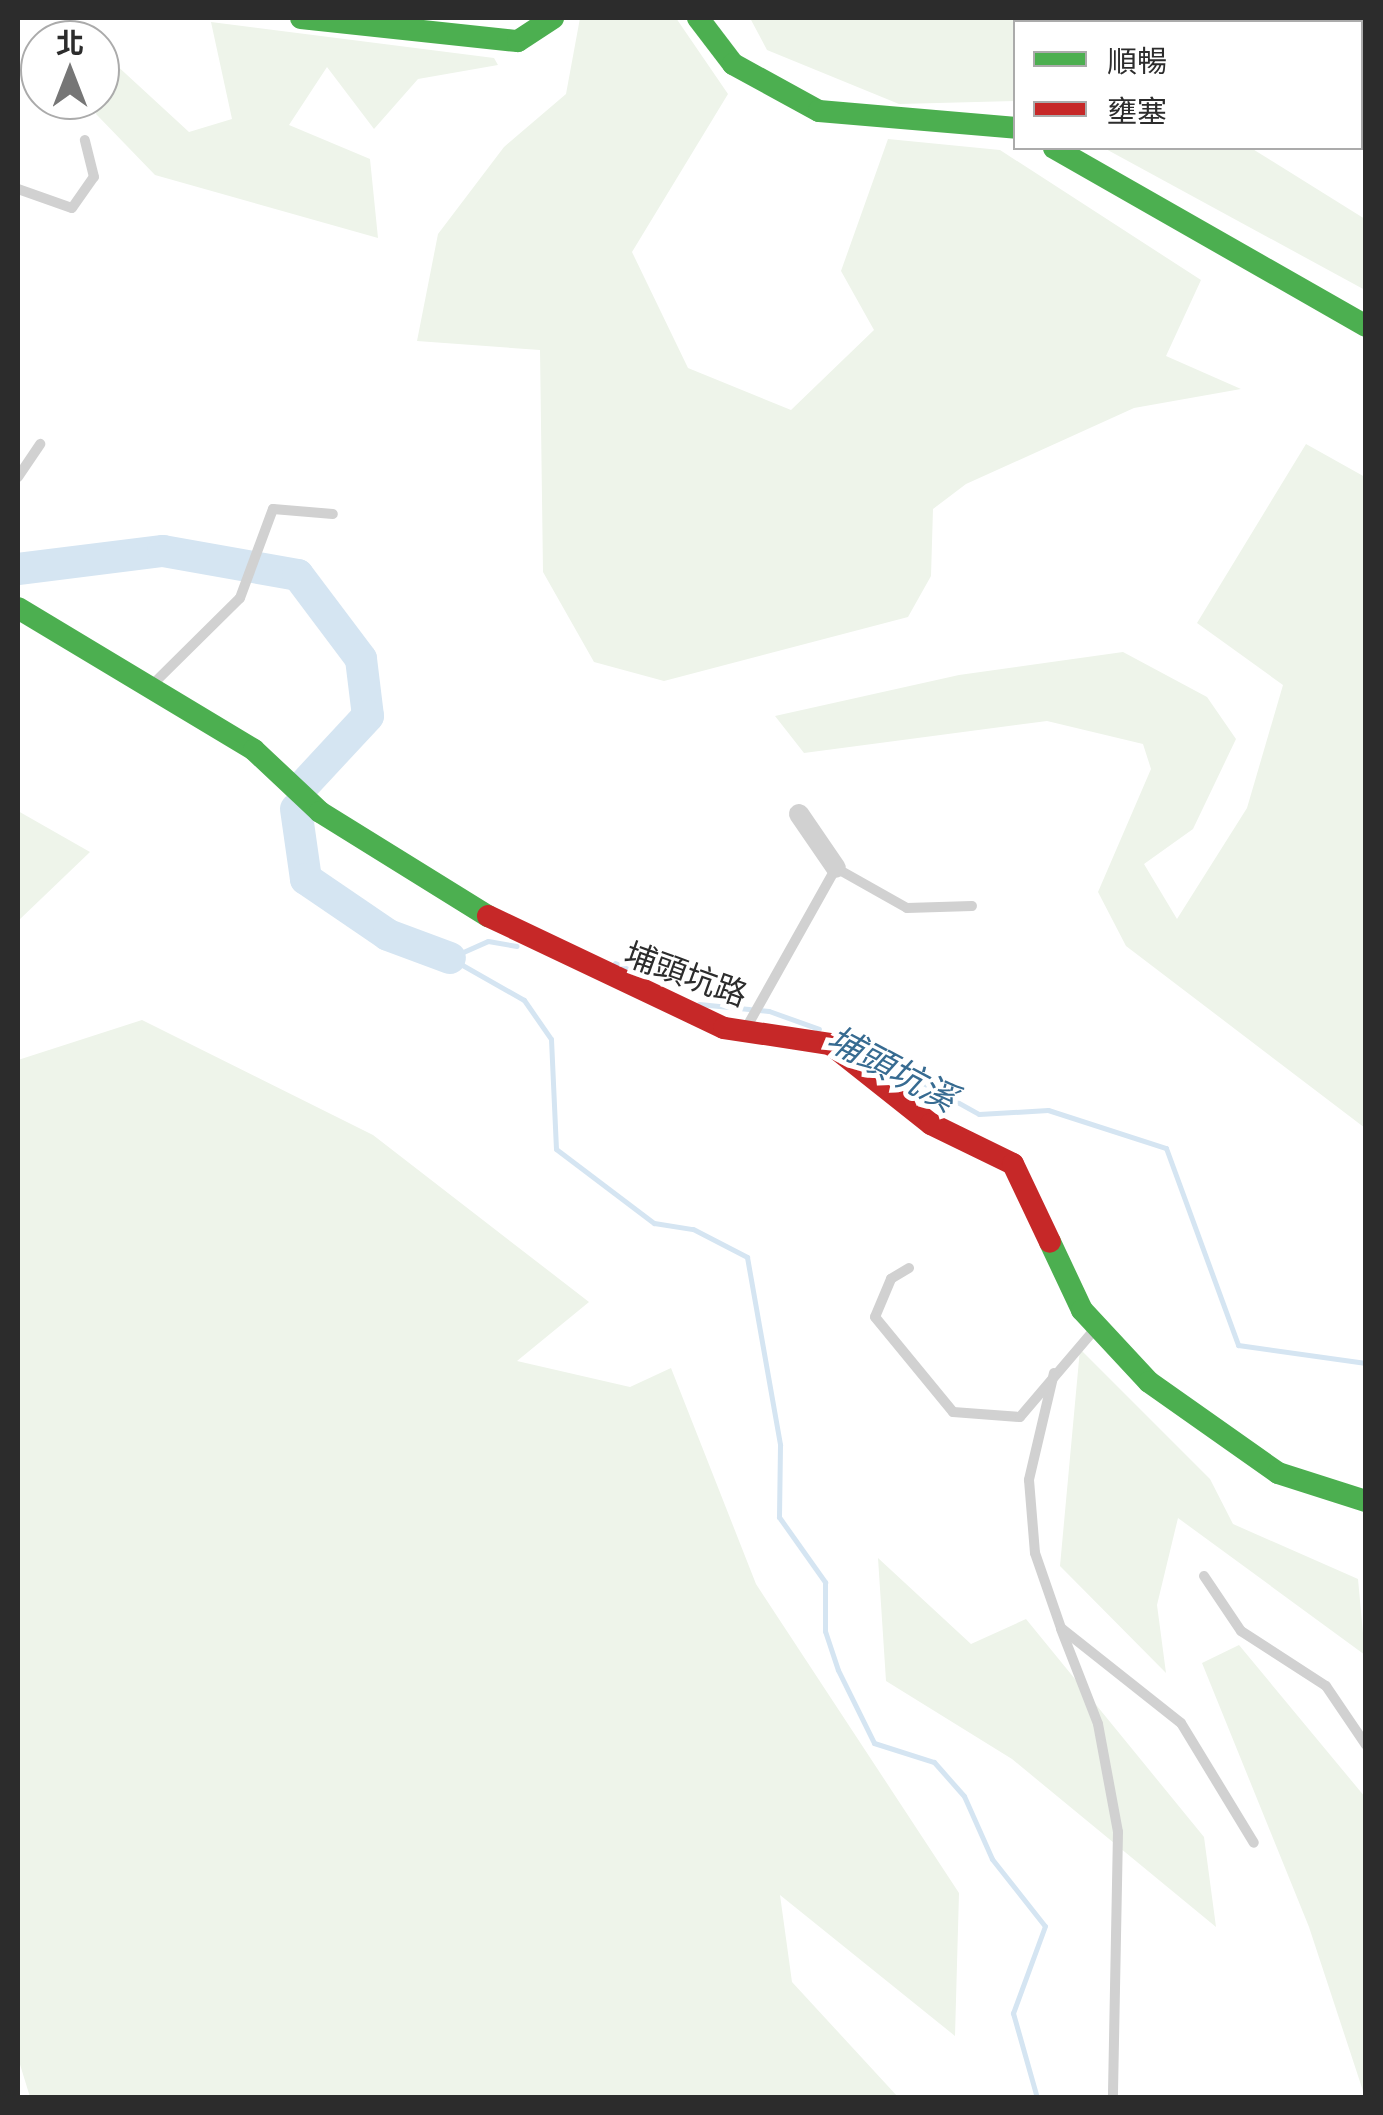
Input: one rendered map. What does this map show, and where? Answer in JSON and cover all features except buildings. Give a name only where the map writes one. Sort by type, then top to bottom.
[{"type":"street","points":[[302,18],[518,41],[553,18]]},
{"type":"street","points":[[698,18],[733,64],[819,111],[1013,128]]},
{"type":"street","points":[[1058,150],[1366,326]]},
{"type":"street","name":"埔頭坑路","points":[[18,608],[254,750],[344,828],[500,924],[596,976],[747,1026],[830,1044],[931,1124],[1013,1164],[1095,1328],[1239,1448],[1278,1472],[1366,1501]]},
{"type":"street","points":[[799,814],[836,868]]},
{"type":"lane","points":[[18,188],[72,208],[94,176],[85,140]]},
{"type":"lane","points":[[18,477],[40,444]]},
{"type":"lane","points":[[150,687],[240,598],[258,530],[274,509],[333,514]]},
{"type":"lane","points":[[747,1026],[836,868],[907,908],[972,906]]},
{"type":"lane","points":[[908,1268],[891,1279],[875,1317],[953,1412],[1020,1417],[1095,1328]]},
{"type":"lane","points":[[1054,1373],[1028,1480],[1035,1553],[1098,1724],[1118,1832],[1114,2098]]},
{"type":"lane","points":[[1204,1576],[1241,1631],[1326,1686],[1366,1745]]},
{"type":"lane","points":[[1061,1628],[1181,1723],[1254,1843]]},
{"type":"shaded area","points":[[580,18],[676,18],[728,94],[632,252],[688,368],[791,410],[874,330],[841,271],[888,139],[1000,150],[1201,280],[1166,356],[1241,389],[1134,408],[966,484],[933,509],[931,576],[908,617],[664,681],[594,662],[543,572],[540,350],[417,341],[438,234],[504,147],[566,94]]},
{"type":"shaded area","points":[[750,18],[1301,18],[1013,20],[1013,101],[899,104],[767,50]]},
{"type":"shaded area","points":[[211,22],[494,58],[498,65],[418,79],[374,129],[327,67],[289,125],[370,159],[378,238],[155,175],[102,120],[120,120],[120,68],[189,132],[232,119]]},
{"type":"shaded area","points":[[1108,150],[1254,150],[1365,219],[1365,290]]},
{"type":"shaded area","points":[[1306,444],[1365,477],[1365,1128],[1126,946],[1098,892],[1151,769],[1143,744],[1047,721],[804,753],[775,716],[959,675],[1123,652],[1207,697],[1236,739],[1193,829],[1144,864],[1177,919],[1247,808],[1283,685],[1197,623]]},
{"type":"shaded area","points":[[18,811],[90,852],[18,921]]},
{"type":"shaded area","points":[[142,1020],[373,1135],[589,1302],[517,1361],[630,1387],[671,1368],[756,1584],[959,1893],[955,2036],[780,1895],[792,1982],[898,2097],[30,2097],[18,2058],[18,1060]]},
{"type":"shaded area","points":[[1080,1349],[1210,1479],[1233,1524],[1358,1579],[1365,1655],[1178,1518],[1157,1605],[1166,1673],[1060,1566]]},
{"type":"shaded area","points":[[878,1558],[971,1644],[1026,1619],[1204,1837],[1216,1927],[1012,1759],[886,1681]]},
{"type":"shaded area","points":[[1239,1645],[1365,1797],[1365,2097],[1309,1927],[1202,1663]]},
{"type":"waterway","name":"埔頭坑溪","points":[[18,569],[163,551],[298,575],[361,659],[368,716],[301,788]]},
{"type":"waterway","name":"埔頭坑溪","points":[[296,809],[306,879],[388,935],[450,958]]},
{"type":"waterway","name":"埔頭坑溪","points":[[452,957],[488,941],[517,946]]},
{"type":"waterway","points":[[450,958],[524,1000],[551,1039],[556,1149],[654,1223],[693,1229],[747,1257],[780,1445],[779,1517],[825,1582],[825,1631],[838,1670],[874,1743],[934,1762],[964,1796],[992,1859],[1045,1926],[1013,2013],[1037,2098]]},
{"type":"waterway","name":"埔頭坑溪","points":[[615,963],[645,977]]},
{"type":"waterway","name":"埔頭坑溪","points":[[699,1004],[769,1011],[819,1029]]},
{"type":"waterway","name":"埔頭坑溪","points":[[844,1039],[979,1114],[1048,1110],[1166,1148],[1238,1345],[1366,1363]]},
{"type":"traffic: fast","points":[[301,18],[518,41],[553,18]]},
{"type":"traffic: fast","points":[[698,18],[733,64],[819,111],[1013,128]]},
{"type":"traffic: fast","points":[[1058,150],[1366,326]]},
{"type":"traffic: fast","points":[[18,608],[254,750],[320,812],[488,916]]},
{"type":"traffic: fast","points":[[1050,1242],[1082,1310],[1149,1382],[1278,1473],[1366,1501]]},
{"type":"traffic: jam","points":[[488,916],[724,1028],[830,1044],[931,1124],[1013,1164],[1050,1242]]}]
